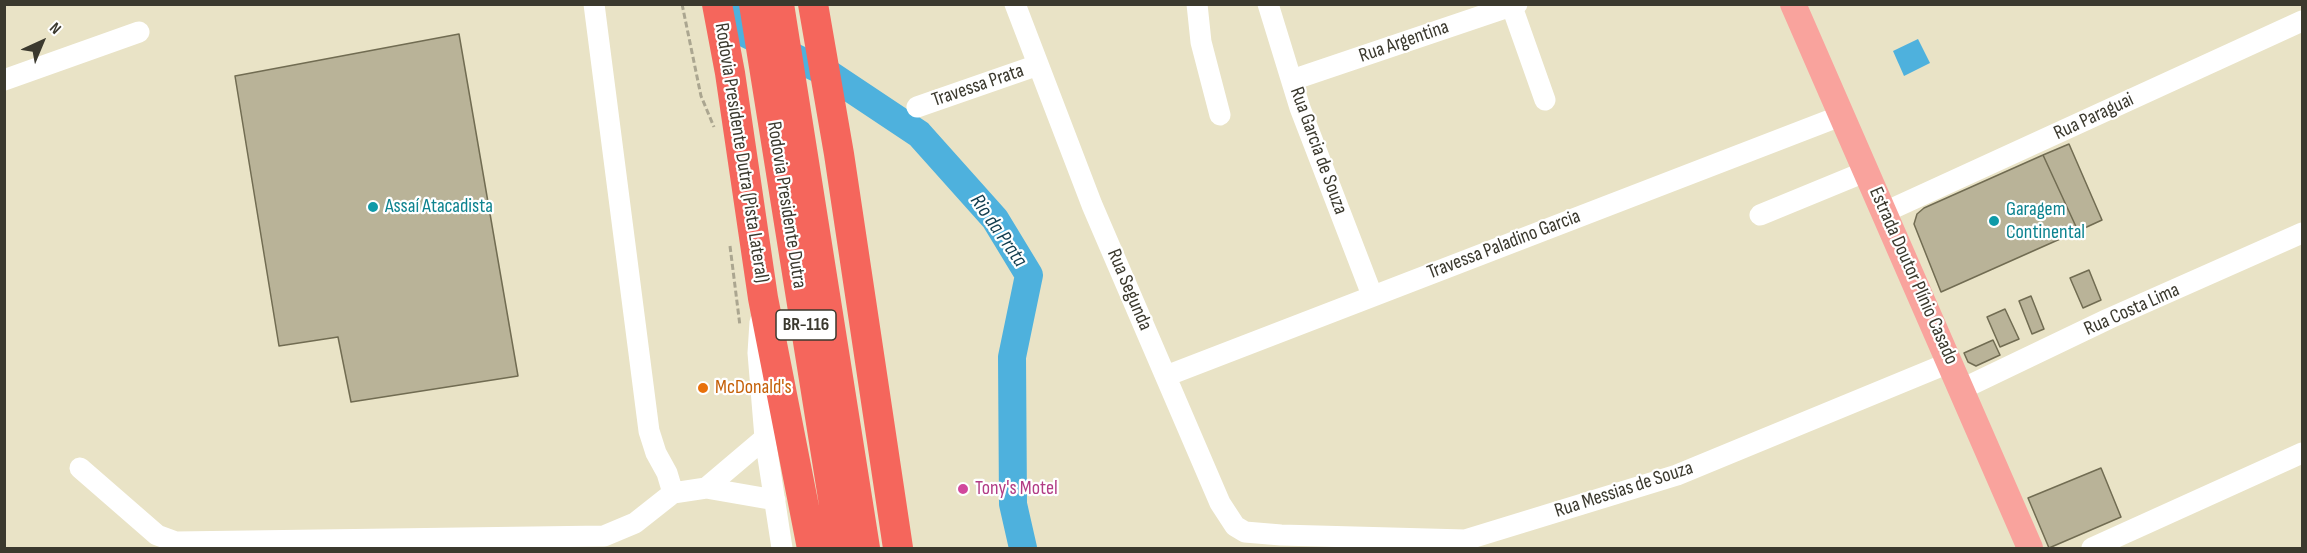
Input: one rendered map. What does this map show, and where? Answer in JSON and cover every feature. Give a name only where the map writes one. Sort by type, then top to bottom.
[{"type":"highway","name":"Rodovia Presidente Dutra (Pista Lateral)","points":[[717,4],[730,73],[763,298],[812,549]]},
{"type":"highway","name":"Rodovia Presidente Dutra","points":[[754,4],[782,102],[865,549]]},
{"type":"highway","name":"Rodovia Presidente Dutra","points":[[779,4],[782,102],[841,549]]},
{"type":"highway","name":"BR-116","points":[[813,4],[839,154],[898,549]]},
{"type":"main road","name":"Estrada Doutor Plínio Casado","points":[[1793,4],[1951,362],[2030,549]]},
{"type":"street","points":[[594,4],[649,431],[673,493]]},
{"type":"street","name":"Rua Segunda","points":[[1015,4],[1092,205],[1226,514],[1235,526],[1245,532],[1281,542]]},
{"type":"street","points":[[1197,4],[1201,42],[1220,115]]},
{"type":"street","name":"Rua Garcia de Souza","points":[[1268,4],[1300,108],[1372,295]]},
{"type":"street","points":[[1513,5],[1545,100]]},
{"type":"street","name":"Rua Argentina","points":[[1292,80],[1513,5]]},
{"type":"street","name":"Rua Paraguai","points":[[1885,212],[2302,21]]},
{"type":"street","points":[[4,80],[140,32]]},
{"type":"street","name":"Travessa Prata","points":[[917,108],[1038,65]]},
{"type":"street","name":"Travessa Paladino Garcia","points":[[1166,376],[1842,115]]},
{"type":"street","points":[[1760,215],[1867,171]]},
{"type":"street","name":"Rua Costa Lima","points":[[1962,389],[2108,319],[2302,233]]},
{"type":"street","points":[[763,298],[758,353],[765,438],[782,549]]},
{"type":"street","name":"Rua Messias de Souza","points":[[1281,542],[1465,544],[1677,475],[1951,362]]},
{"type":"street","points":[[706,488],[765,438]]},
{"type":"street","points":[[2092,549],[2302,453]]},
{"type":"street","points":[[80,468],[157,535],[176,542],[604,536],[635,523],[673,493],[706,488],[775,500]]},
{"type":"path","points":[[682,4],[701,96],[714,128]]},
{"type":"path","points":[[730,240],[741,332]]},
{"type":"water","points":[[1918,39],[1930,63],[1904,76],[1893,51]]},
{"type":"building","name":"Assaí Atacadista","points":[[459,34],[518,376],[351,402],[338,337],[279,346],[235,76]]},
{"type":"building","points":[[2069,144],[2102,220],[2078,231],[2043,155]]},
{"type":"building","name":"Garagem Continental","points":[[2043,155],[2078,231],[1941,292],[1914,224],[1917,214],[1924,208]]},
{"type":"building","points":[[2089,270],[2101,300],[2083,308],[2070,278]]},
{"type":"building","points":[[2031,296],[2044,329],[2032,334],[2019,301]]},
{"type":"building","points":[[2005,309],[2019,339],[2000,347],[1987,317]]},
{"type":"building","points":[[1993,340],[2000,355],[1976,366],[1968,362],[1964,353]]},
{"type":"building","points":[[2101,468],[2121,517],[2049,548],[2028,498]]},
{"type":"waterway","name":"Rio da Prata","points":[[724,4],[734,28],[829,74],[919,134],[995,219],[1029,275],[1012,357],[1013,504],[1023,548]]},
{"type":"place","name":"Assaí Atacadista","points":[[373,207]]},
{"type":"place","name":"Garagem Continental","points":[[1994,221]]},
{"type":"place","name":"McDonald's","points":[[703,388]]},
{"type":"place","name":"Tony's Motel","points":[[963,489]]}]
